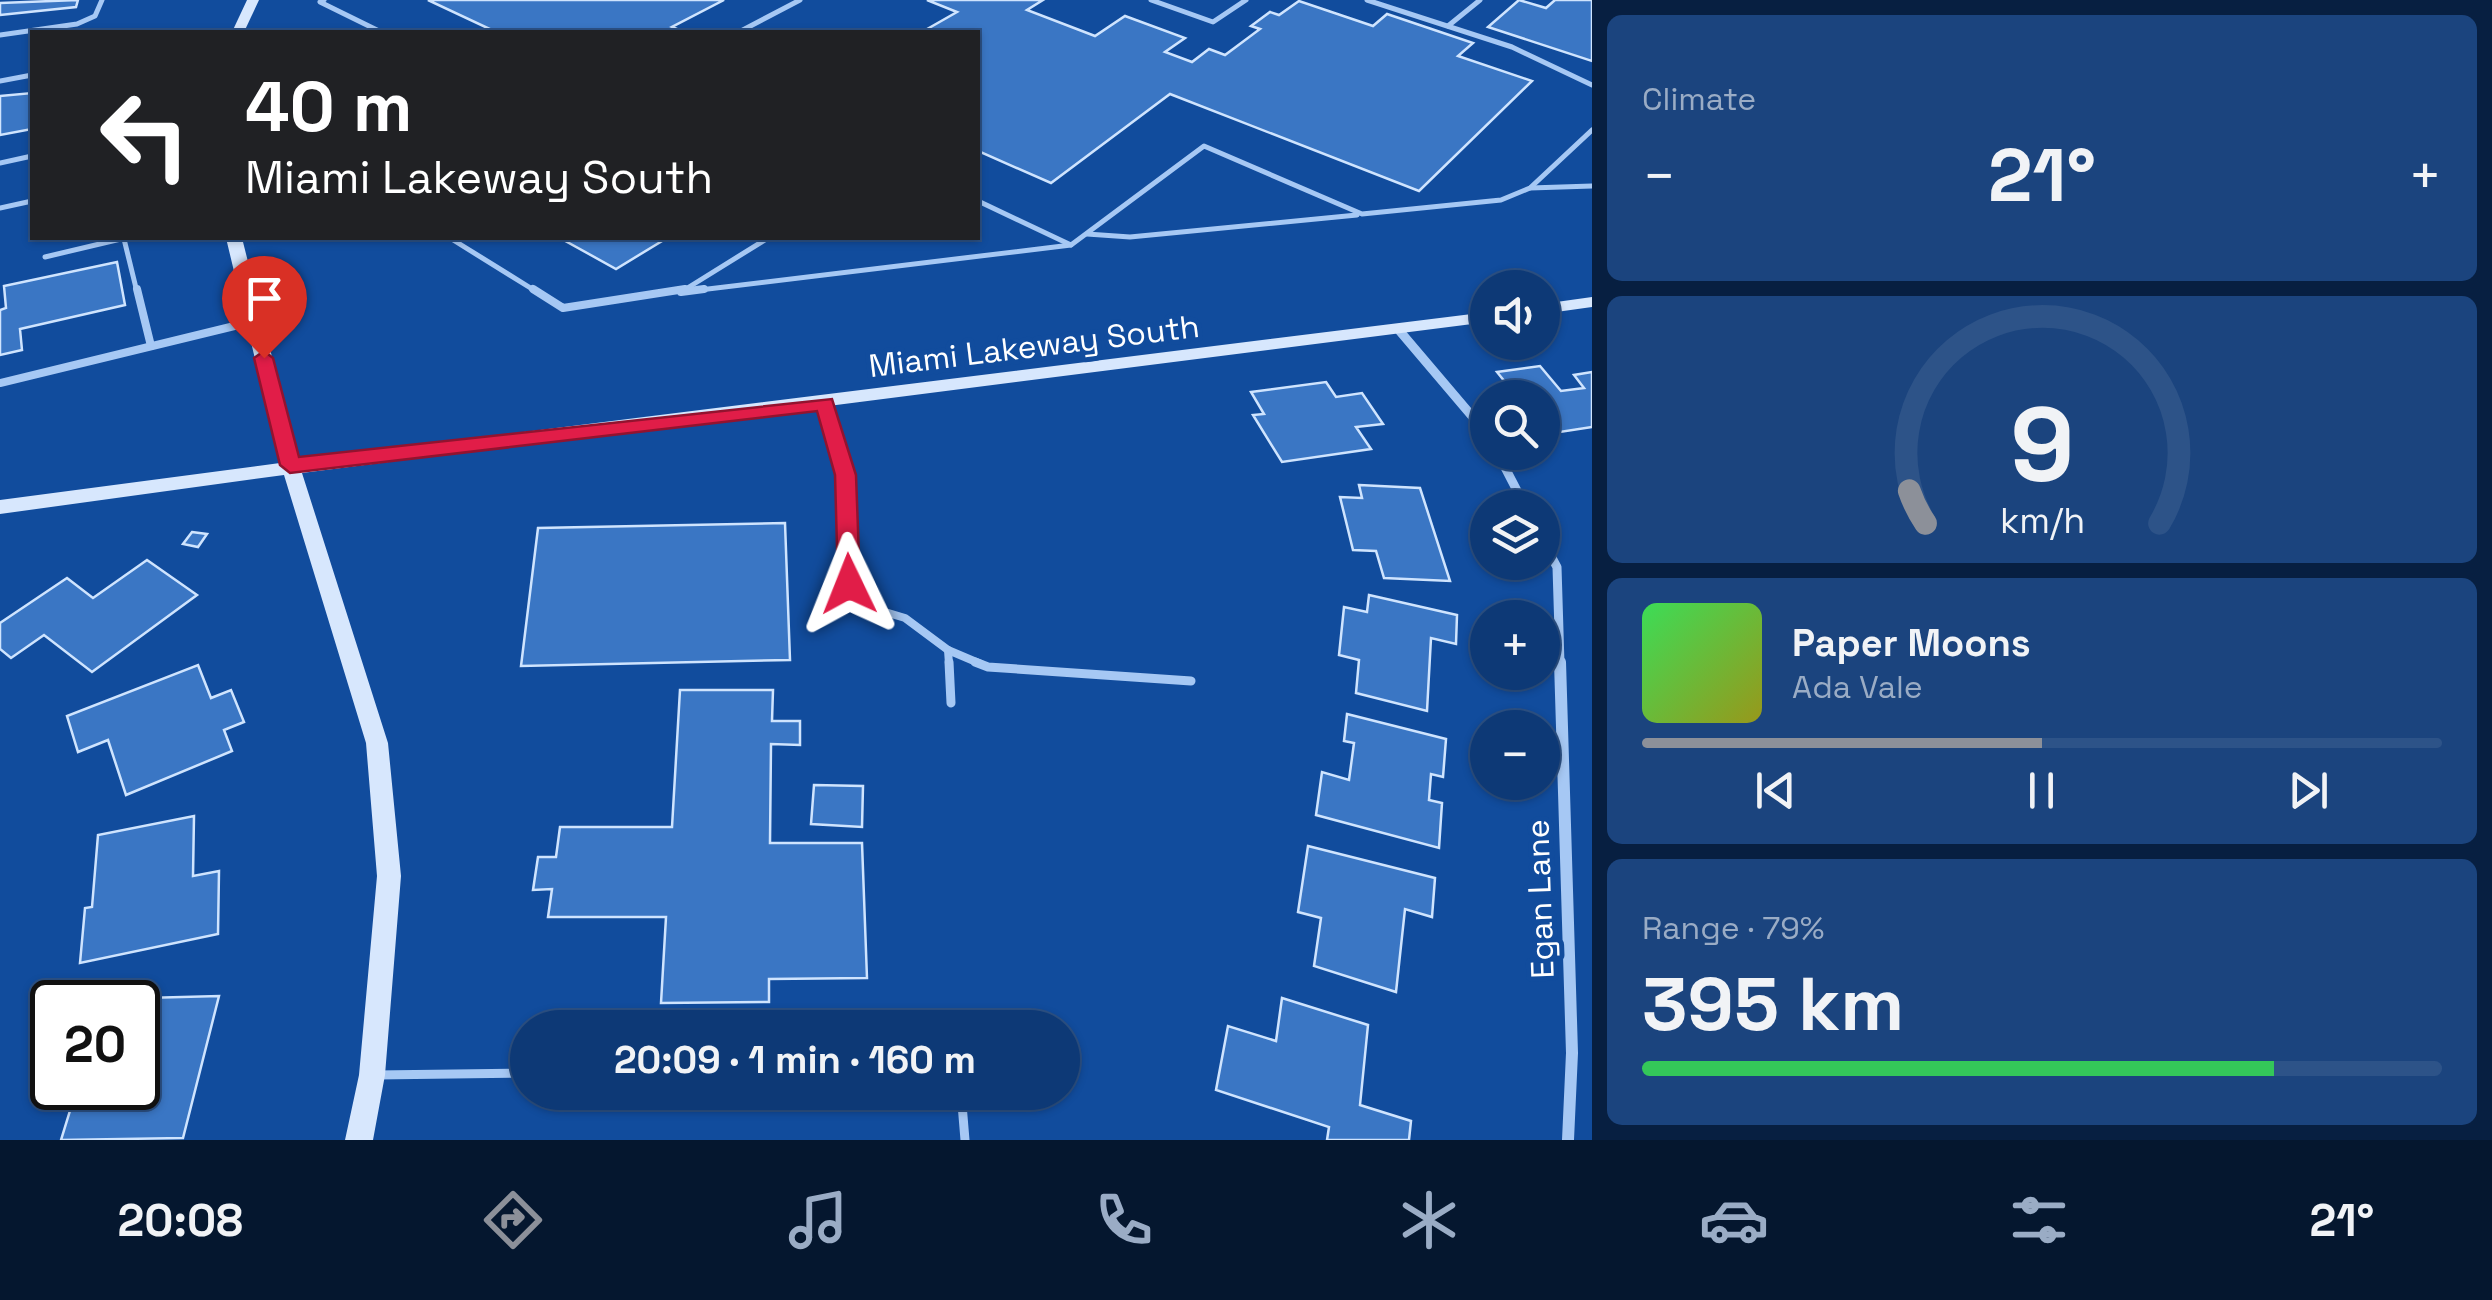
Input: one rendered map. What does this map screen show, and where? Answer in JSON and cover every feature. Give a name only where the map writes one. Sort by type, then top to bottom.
[{"type":"street","points":[[239,30],[253,0]]},
{"type":"street","points":[[234,240],[290,465],[377,743],[389,876],[372,1075],[359,1140]]},
{"type":"street","points":[[1560,306],[1592,302]]},
{"type":"street","name":"Miami Lakeway South","points":[[0,507],[290,465],[824,404],[1470,320]]},
{"type":"street","points":[[1398,330],[1470,414]]},
{"type":"street","name":"Egan Lane","points":[[1557,580],[1572,1053],[1568,1140]]},
{"type":"lane","points":[[35,30],[77,24],[95,16],[102,0]]},
{"type":"lane","points":[[324,0],[320,2],[378,30]]},
{"type":"lane","points":[[743,30],[800,0]]},
{"type":"lane","points":[[1152,0],[1213,22],[1246,0]]},
{"type":"lane","points":[[1366,0],[1512,47],[1592,86]]},
{"type":"lane","points":[[1448,26],[1480,0]]},
{"type":"lane","points":[[0,35],[30,31]]},
{"type":"lane","points":[[0,81],[30,74]]},
{"type":"lane","points":[[1086,234],[1130,237],[1502,200],[1530,188],[1592,130]]},
{"type":"lane","points":[[453,240],[564,308],[1071,245],[1204,146],[1362,214]]},
{"type":"lane","points":[[0,162],[30,156]]},
{"type":"lane","points":[[1530,188],[1592,186]]},
{"type":"lane","points":[[0,208],[30,201]]},
{"type":"lane","points":[[980,202],[1071,245]]},
{"type":"lane","points":[[44,258],[117,240]]},
{"type":"lane","points":[[125,240],[151,346]]},
{"type":"lane","points":[[681,292],[765,240]]},
{"type":"lane","points":[[0,383],[254,322]]},
{"type":"lane","points":[[824,404],[846,475],[849,584],[865,606],[905,618],[948,650],[988,667],[1192,681]]},
{"type":"lane","points":[[948,650],[950,703]]},
{"type":"lane","points":[[372,1075],[510,1073]]},
{"type":"lane","points":[[962,1110],[965,1140]]},
{"type":"building","points":[[78,0],[76,7],[0,15],[0,3]]},
{"type":"building","points":[[428,0],[724,0],[672,27],[679,30],[492,30]]},
{"type":"building","points":[[927,0],[1043,0],[1027,10],[1095,36],[1125,16],[1185,38],[1165,52],[1192,62],[1209,49],[1225,55],[1260,29],[1251,26],[1270,12],[1279,15],[1299,1],[1373,26],[1387,14],[1473,43],[1458,56],[1532,81],[1419,191],[1170,94],[1051,183],[980,152],[980,30],[926,30],[957,12]]},
{"type":"building","points":[[1519,0],[1546,8],[1555,0],[1592,0],[1592,61],[1488,27]]},
{"type":"building","points":[[30,93],[30,129],[0,135],[0,96]]},
{"type":"building","points":[[564,240],[664,240],[616,269]]},
{"type":"building","points":[[117,262],[125,305],[20,329],[22,350],[0,355],[0,310],[6,308],[4,286]]},
{"type":"building","points":[[1540,366],[1552,380],[1503,380],[1497,372]]},
{"type":"building","points":[[1592,372],[1592,427],[1560,432],[1560,390],[1584,388],[1574,375]]},
{"type":"building","points":[[1326,382],[1336,397],[1362,393],[1383,424],[1356,427],[1371,449],[1282,462],[1253,415],[1264,414],[1251,392]]},
{"type":"building","points":[[1359,485],[1420,488],[1450,581],[1384,578],[1376,551],[1353,550],[1340,497],[1362,498]]},
{"type":"building","points":[[785,523],[790,660],[521,666],[538,528]]},
{"type":"building","points":[[192,532],[207,534],[198,547],[183,544]]},
{"type":"building","points":[[147,560],[197,595],[92,672],[44,635],[11,658],[0,649],[0,623],[67,578],[93,598]]},
{"type":"building","points":[[1369,595],[1457,615],[1456,644],[1431,638],[1427,711],[1356,693],[1359,660],[1339,655],[1344,607],[1367,612]]},
{"type":"building","points":[[198,665],[211,698],[231,690],[244,722],[224,730],[232,751],[126,795],[108,740],[78,752],[67,716]]},
{"type":"building","points":[[680,690],[773,690],[772,721],[800,721],[800,745],[771,744],[770,843],[862,843],[867,978],[769,979],[769,1002],[661,1003],[666,917],[548,917],[552,889],[533,890],[538,857],[556,857],[560,827],[672,827]]},
{"type":"building","points":[[1347,714],[1446,739],[1443,777],[1431,774],[1429,800],[1442,803],[1439,848],[1316,815],[1322,772],[1349,780],[1354,743],[1344,741]]},
{"type":"building","points":[[814,785],[863,786],[862,827],[811,824]]},
{"type":"building","points":[[194,816],[193,876],[219,871],[218,934],[80,963],[85,908],[92,907],[98,835]]},
{"type":"building","points":[[1308,846],[1435,878],[1432,917],[1405,909],[1396,992],[1314,966],[1321,918],[1298,912]]},
{"type":"building","points":[[219,996],[183,1138],[61,1140],[70,1110],[160,1110],[160,998]]},
{"type":"building","points":[[1282,998],[1368,1025],[1360,1105],[1411,1121],[1409,1140],[1327,1140],[1329,1127],[1216,1090],[1228,1026],[1276,1041]]},
{"type":"route","points":[[264,358],[290,465],[824,404],[846,475],[849,584]]}]
